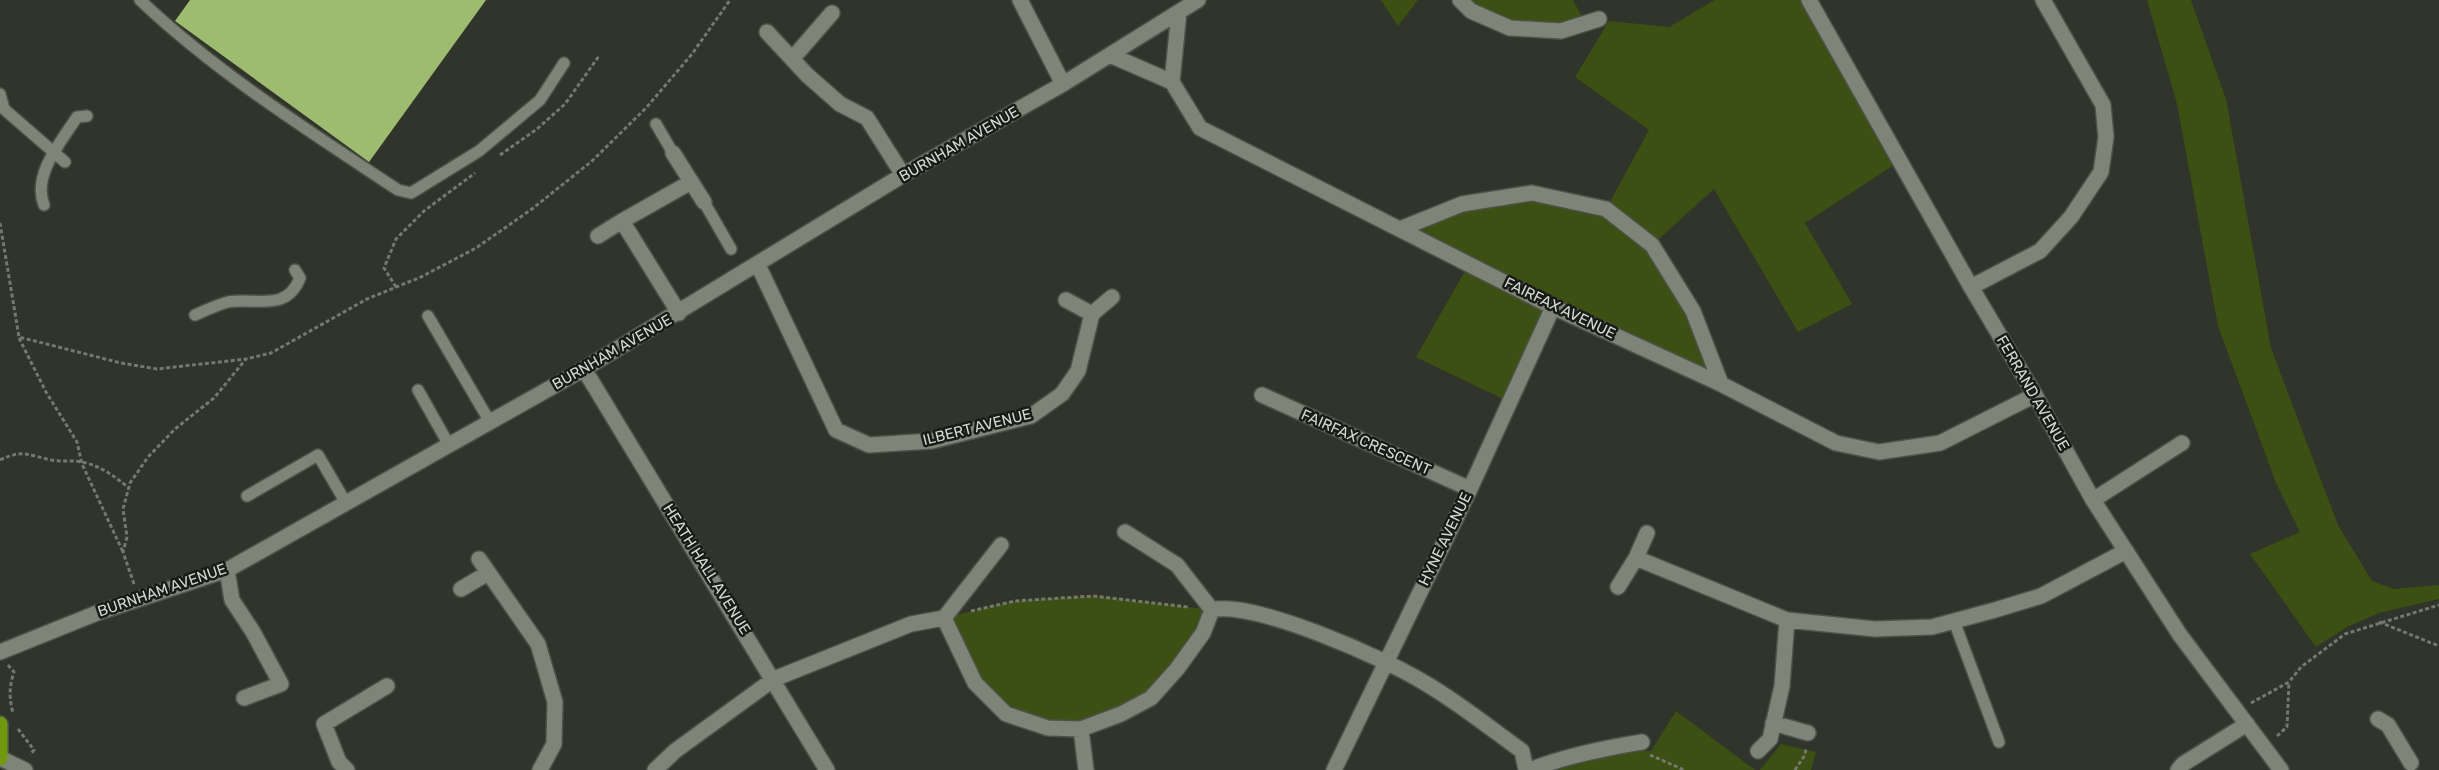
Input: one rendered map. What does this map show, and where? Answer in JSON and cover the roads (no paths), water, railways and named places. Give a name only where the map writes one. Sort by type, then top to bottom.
[{"type":"highway","points":[[0,724],[0,758]]},
{"type":"street","points":[[1020,0],[1063,84]]},
{"type":"street","name":"BURNHAM AVENUE","points":[[2,656],[89,616],[227,570],[584,369],[758,266],[903,175],[1063,84],[1198,0]]},
{"type":"street","points":[[1460,0],[1471,11],[1510,28],[1561,31],[1600,19]]},
{"type":"street","name":"FERRAND AVENUE","points":[[1809,0],[2093,500],[2180,635],[2282,770]]},
{"type":"street","points":[[1971,287],[2040,250],[2071,217],[2101,172],[2106,137],[2103,105],[2044,0]]},
{"type":"street","points":[[1110,55],[1172,82],[1179,12]]},
{"type":"street","points":[[792,59],[832,13]]},
{"type":"street","points":[[766,32],[840,104],[867,118],[903,175]]},
{"type":"street","name":"FAIRFAX AVENUE","points":[[1172,82],[1200,128],[1553,307],[1722,384],[1836,444],[1879,452],[1940,443],[2035,395]]},
{"type":"street","points":[[674,153],[704,202]]},
{"type":"street","points":[[598,236],[691,182]]},
{"type":"street","points":[[1400,229],[1462,204],[1532,193],[1606,209],[1652,245],[1693,311],[1722,384]]},
{"type":"street","points":[[622,221],[679,313]]},
{"type":"street","name":"ILBERT AVENUE","points":[[758,266],[836,430],[869,445],[932,441],[1031,416],[1062,394],[1078,371],[1092,314]]},
{"type":"street","points":[[1066,300],[1092,314],[1112,297]]},
{"type":"street","name":"HYNE AVENUE","points":[[1334,770],[1470,489],[1553,307]]},
{"type":"street","name":"HEATH HALL AVENUE","points":[[584,369],[774,679],[827,770]]},
{"type":"street","name":"FAIRFAX CRESCENT","points":[[1262,395],[1470,489]]},
{"type":"street","points":[[2093,500],[2182,443]]},
{"type":"street","points":[[1125,532],[1177,565],[1212,610]]},
{"type":"street","points":[[1618,587],[1636,558],[1647,533]]},
{"type":"street","points":[[655,770],[675,751],[774,679],[911,624],[944,618],[1001,545]]},
{"type":"street","points":[[1636,558],[1787,620],[1874,629],[1932,627],[2041,596],[2126,551]]},
{"type":"street","points":[[479,560],[538,644],[555,702],[554,744],[543,769]]},
{"type":"street","points":[[227,570],[232,600],[253,632],[281,684],[244,698]]},
{"type":"street","points":[[461,589],[488,573]]},
{"type":"street","points":[[1212,610],[1224,607],[1289,622],[1385,662],[1425,683],[1522,751],[1526,770]]},
{"type":"street","points":[[944,618],[975,683],[1006,714],[1048,728],[1082,729],[1120,714],[1152,698],[1177,669],[1203,633],[1212,610]]},
{"type":"street","points":[[1758,751],[1770,739],[1782,686],[1787,620]]},
{"type":"street","points":[[347,770],[340,762],[320,720],[387,686]]},
{"type":"street","points":[[2386,719],[2410,768]]},
{"type":"street","points":[[1773,724],[1808,733]]},
{"type":"street","points":[[2178,770],[2183,764],[2247,724]]},
{"type":"street","points":[[1082,729],[1086,770]]},
{"type":"street","points":[[1530,770],[1548,763],[1616,746],[1642,742]]},
{"type":"street","points":[[0,758],[23,769]]},
{"type":"lane","points":[[140,0],[168,27],[295,122],[398,190],[411,192],[486,145],[540,100],[564,64]]},
{"type":"lane","points":[[0,94],[4,109],[65,162]]},
{"type":"lane","points":[[44,205],[39,193],[43,176],[54,153],[77,117],[87,116]]},
{"type":"lane","points":[[656,124],[674,153]]},
{"type":"lane","points":[[704,202],[732,250]]},
{"type":"lane","points":[[195,315],[229,302],[276,302],[297,285],[300,278],[295,270]]},
{"type":"lane","points":[[428,316],[490,422]]},
{"type":"lane","points":[[418,390],[449,445]]},
{"type":"lane","points":[[247,496],[318,455],[346,503]]},
{"type":"lane","points":[[1954,621],[1999,742]]}]
